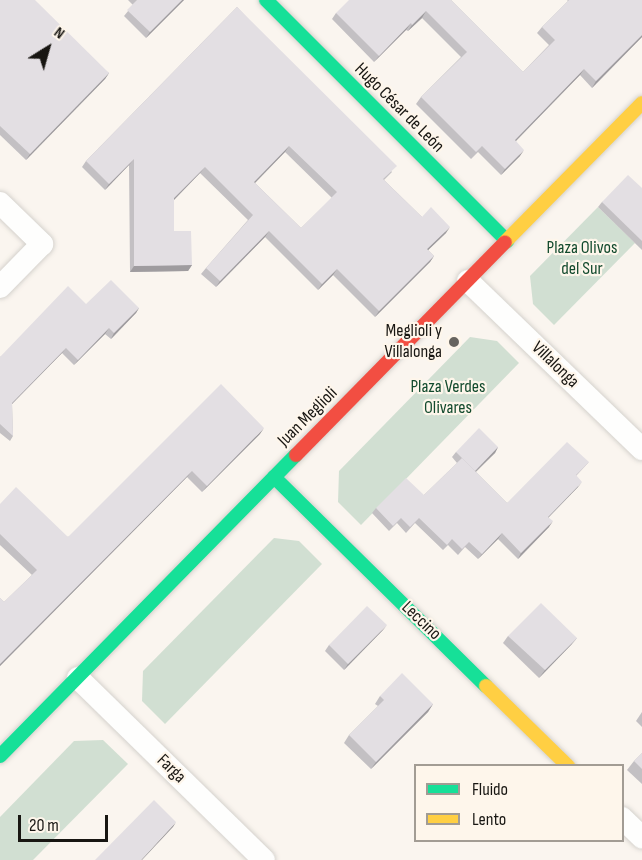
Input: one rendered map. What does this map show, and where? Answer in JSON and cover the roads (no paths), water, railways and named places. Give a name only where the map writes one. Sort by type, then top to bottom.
[{"type":"main road","name":"Hugo César de León","points":[[272,2],[507,241]]},
{"type":"main road","name":"Juan Meglioli","points":[[0,756],[642,103]]},
{"type":"main road","name":"Leccino","points":[[274,477],[567,764]]},
{"type":"street","points":[[0,203],[42,244],[0,287]]},
{"type":"street","name":"Villalonga","points":[[468,280],[642,449]]},
{"type":"street","name":"Farga","points":[[78,678],[264,860]]},
{"type":"street","points":[[624,820],[642,837]]},
{"type":"place","name":"Meglioli y Villalonga","points":[[454,342]]},
{"type":"park label","name":"Plaza Olivos del Sur","points":[[582,259]]},
{"type":"park label","name":"Plaza Verdes Olivares","points":[[448,398]]}]
